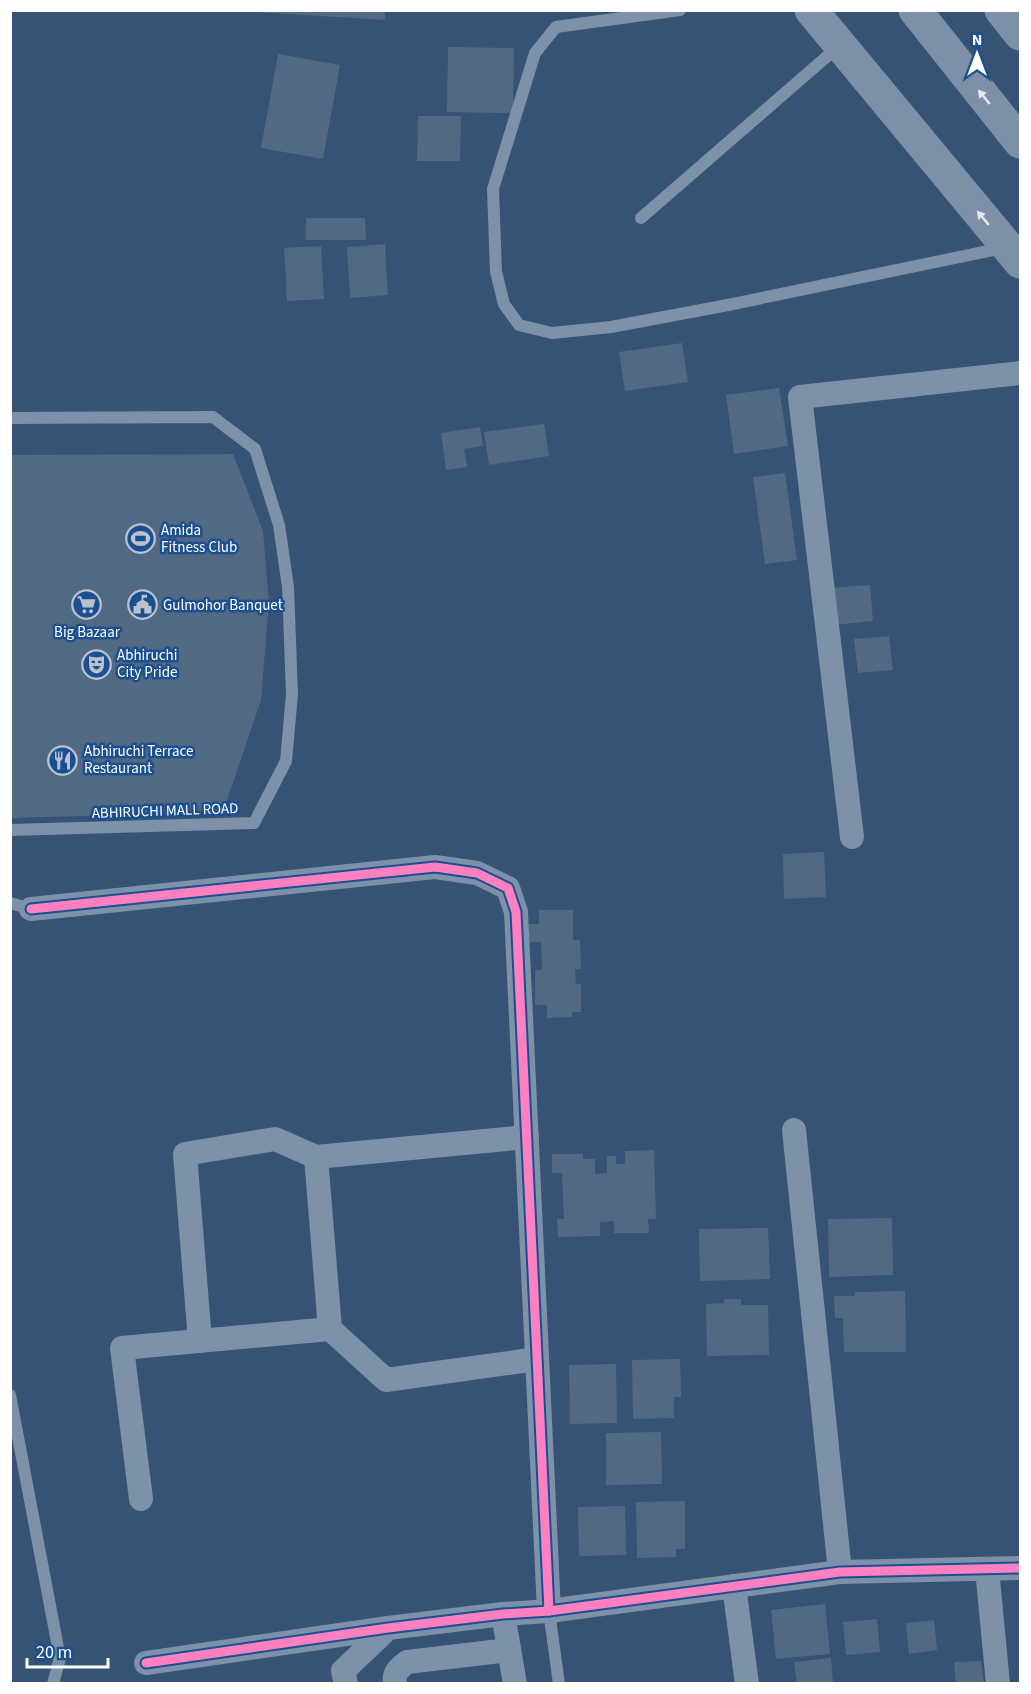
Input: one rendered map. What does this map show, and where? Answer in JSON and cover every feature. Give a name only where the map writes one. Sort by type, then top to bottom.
[{"type":"highway","points":[[811,10],[1014,255]]},
{"type":"highway","points":[[915,10],[1020,142]]},
{"type":"highway","points":[[1001,10],[1020,34]]},
{"type":"street","points":[[852,837],[800,397],[1020,373]]},
{"type":"street","points":[[21,906],[435,867],[477,873],[508,888],[516,912],[549,1611]]},
{"type":"street","points":[[794,1130],[840,1572]]},
{"type":"street","points":[[200,1341],[185,1155],[275,1139],[316,1157],[527,1137]]},
{"type":"street","points":[[316,1157],[330,1329],[386,1380],[537,1359]]},
{"type":"street","points":[[141,1499],[123,1348],[330,1329]]},
{"type":"street","points":[[146,1663],[388,1628],[503,1614],[549,1611],[840,1572],[1020,1568]]},
{"type":"street","points":[[987,1569],[998,1683]]},
{"type":"street","points":[[734,1586],[747,1683]]},
{"type":"street","points":[[503,1614],[515,1683]]},
{"type":"street","points":[[346,1683],[344,1671],[388,1628]]},
{"type":"street","points":[[395,1683],[398,1669],[407,1662],[509,1650]]},
{"type":"lane","points":[[680,10],[556,27],[536,52],[493,189],[496,272],[504,304],[519,325],[552,333],[611,327],[1014,255]]},
{"type":"lane","points":[[641,218],[840,45]]},
{"type":"lane","name":"ABHIRUCHI MALL ROAD","points":[[10,418],[213,417],[255,448],[279,525],[288,587],[292,694],[286,761],[254,823],[10,830]]},
{"type":"lane","points":[[10,1395],[60,1658],[53,1683]]},
{"type":"lane","points":[[549,1611],[559,1683]]},
{"type":"building","points":[[255,10],[385,10],[385,20],[255,12]]},
{"type":"building","points":[[448,47],[514,48],[513,113],[447,112]]},
{"type":"building","points":[[278,54],[340,65],[323,159],[261,148]]},
{"type":"building","points":[[418,116],[461,116],[460,161],[417,161]]},
{"type":"building","points":[[306,218],[365,218],[366,240],[306,240]]},
{"type":"building","points":[[385,244],[388,295],[350,298],[347,247]]},
{"type":"building","points":[[321,246],[324,299],[287,301],[284,248]]},
{"type":"building","points":[[682,343],[688,382],[625,391],[619,352]]},
{"type":"building","points":[[779,388],[788,446],[734,454],[726,395]]},
{"type":"building","points":[[544,424],[549,456],[489,465],[484,432]]},
{"type":"building","points":[[480,427],[483,446],[464,449],[467,467],[446,470],[441,433]]},
{"type":"building","points":[[233,454],[263,531],[269,602],[261,700],[223,812],[10,818],[10,455]]},
{"type":"building","points":[[785,473],[797,560],[765,564],[753,477]]},
{"type":"building","points":[[870,585],[873,621],[834,625],[830,588]]},
{"type":"building","points":[[889,636],[893,670],[858,673],[854,639]]},
{"type":"building","points":[[824,852],[826,897],[784,899],[783,854]]},
{"type":"building","points":[[539,910],[573,910],[573,940],[580,940],[581,969],[575,969],[576,984],[581,984],[581,1012],[572,1012],[572,1017],[547,1018],[547,1005],[535,1005],[535,970],[542,970],[541,942],[529,942],[529,924],[539,924]]},
{"type":"building","points":[[654,1150],[656,1219],[648,1219],[649,1233],[614,1233],[614,1221],[600,1222],[600,1236],[558,1237],[557,1219],[564,1219],[562,1173],[552,1173],[552,1154],[583,1154],[583,1159],[595,1159],[595,1174],[607,1173],[607,1156],[616,1156],[616,1164],[625,1164],[625,1151]]},
{"type":"building","points":[[892,1218],[893,1275],[829,1277],[828,1219]]},
{"type":"building","points":[[768,1228],[770,1279],[700,1281],[699,1229]]},
{"type":"building","points":[[905,1291],[906,1352],[844,1352],[843,1318],[835,1318],[834,1296],[855,1296],[855,1292]]},
{"type":"building","points":[[724,1299],[741,1299],[741,1305],[768,1305],[769,1355],[707,1356],[706,1304],[724,1303]]},
{"type":"building","points":[[680,1359],[681,1397],[674,1397],[674,1418],[633,1419],[632,1360]]},
{"type":"building","points":[[616,1364],[617,1423],[570,1424],[569,1365]]},
{"type":"building","points":[[661,1432],[662,1484],[606,1485],[606,1433]]},
{"type":"building","points":[[685,1501],[685,1549],[676,1549],[676,1557],[637,1558],[636,1502]]},
{"type":"building","points":[[625,1506],[626,1555],[579,1556],[578,1507]]},
{"type":"building","points":[[825,1604],[830,1654],[776,1659],[771,1610]]},
{"type":"building","points":[[877,1619],[880,1652],[846,1655],[843,1622]]},
{"type":"building","points":[[934,1620],[937,1650],[909,1654],[906,1623]]},
{"type":"building","points":[[831,1658],[833,1684],[797,1684],[794,1662]]},
{"type":"building","points":[[981,1661],[984,1684],[956,1684],[954,1662]]},
{"type":"cycle path","points":[[31,909],[435,867],[477,873],[508,888],[516,912],[549,1611]]},
{"type":"cycle path","points":[[146,1663],[388,1628],[503,1614],[549,1611],[840,1572],[1020,1568]]},
{"type":"place","name":"Amida Fitness Club","points":[[140,539]]},
{"type":"place","name":"Big Bazaar","points":[[87,605]]},
{"type":"place","name":"Gulmohor Banquet","points":[[142,605]]},
{"type":"place","name":"Abhiruchi City Pride","points":[[96,664]]},
{"type":"place","name":"Abhiruchi Terrace Restaurant","points":[[63,760]]}]
